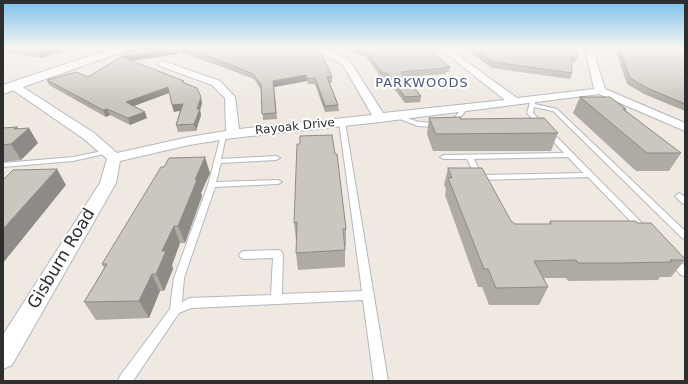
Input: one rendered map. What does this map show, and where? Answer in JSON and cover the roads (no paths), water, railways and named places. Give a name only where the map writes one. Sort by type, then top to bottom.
[{"type":"street","points":[[8,88],[72,66]]},
{"type":"street","points":[[168,66],[216,83],[230,97],[228,135]]},
{"type":"street","points":[[349,66],[380,118]]},
{"type":"street","points":[[467,66],[515,102]]},
{"type":"street","points":[[593,66],[600,91],[685,127]]},
{"type":"street","points":[[8,88],[89,136],[110,155]]},
{"type":"street","name":"Rayoak Drive","points":[[110,155],[228,135],[515,102],[532,102],[600,91]]},
{"type":"street","name":"Gisburn Road","points":[[3,357],[108,184],[110,155]]},
{"type":"lane","points":[[646,232],[530,113],[532,102],[555,110],[685,236]]},
{"type":"lane","points":[[342,122],[381,381]]},
{"type":"lane","points":[[125,381],[175,310],[179,278],[212,185],[217,161],[228,135]]},
{"type":"lane","points":[[3,165],[110,155]]},
{"type":"lane","points":[[444,157],[570,155]]},
{"type":"lane","points":[[470,157],[481,180],[590,175]]},
{"type":"lane","points":[[217,161],[276,158]]},
{"type":"lane","points":[[212,185],[278,182]]},
{"type":"lane","points":[[244,255],[278,254],[276,299]]},
{"type":"lane","points":[[668,255],[685,272]]},
{"type":"lane","points":[[175,310],[190,303],[368,295]]},
{"type":"district","name":"PARKWOODS","points":[[422,84]]}]
